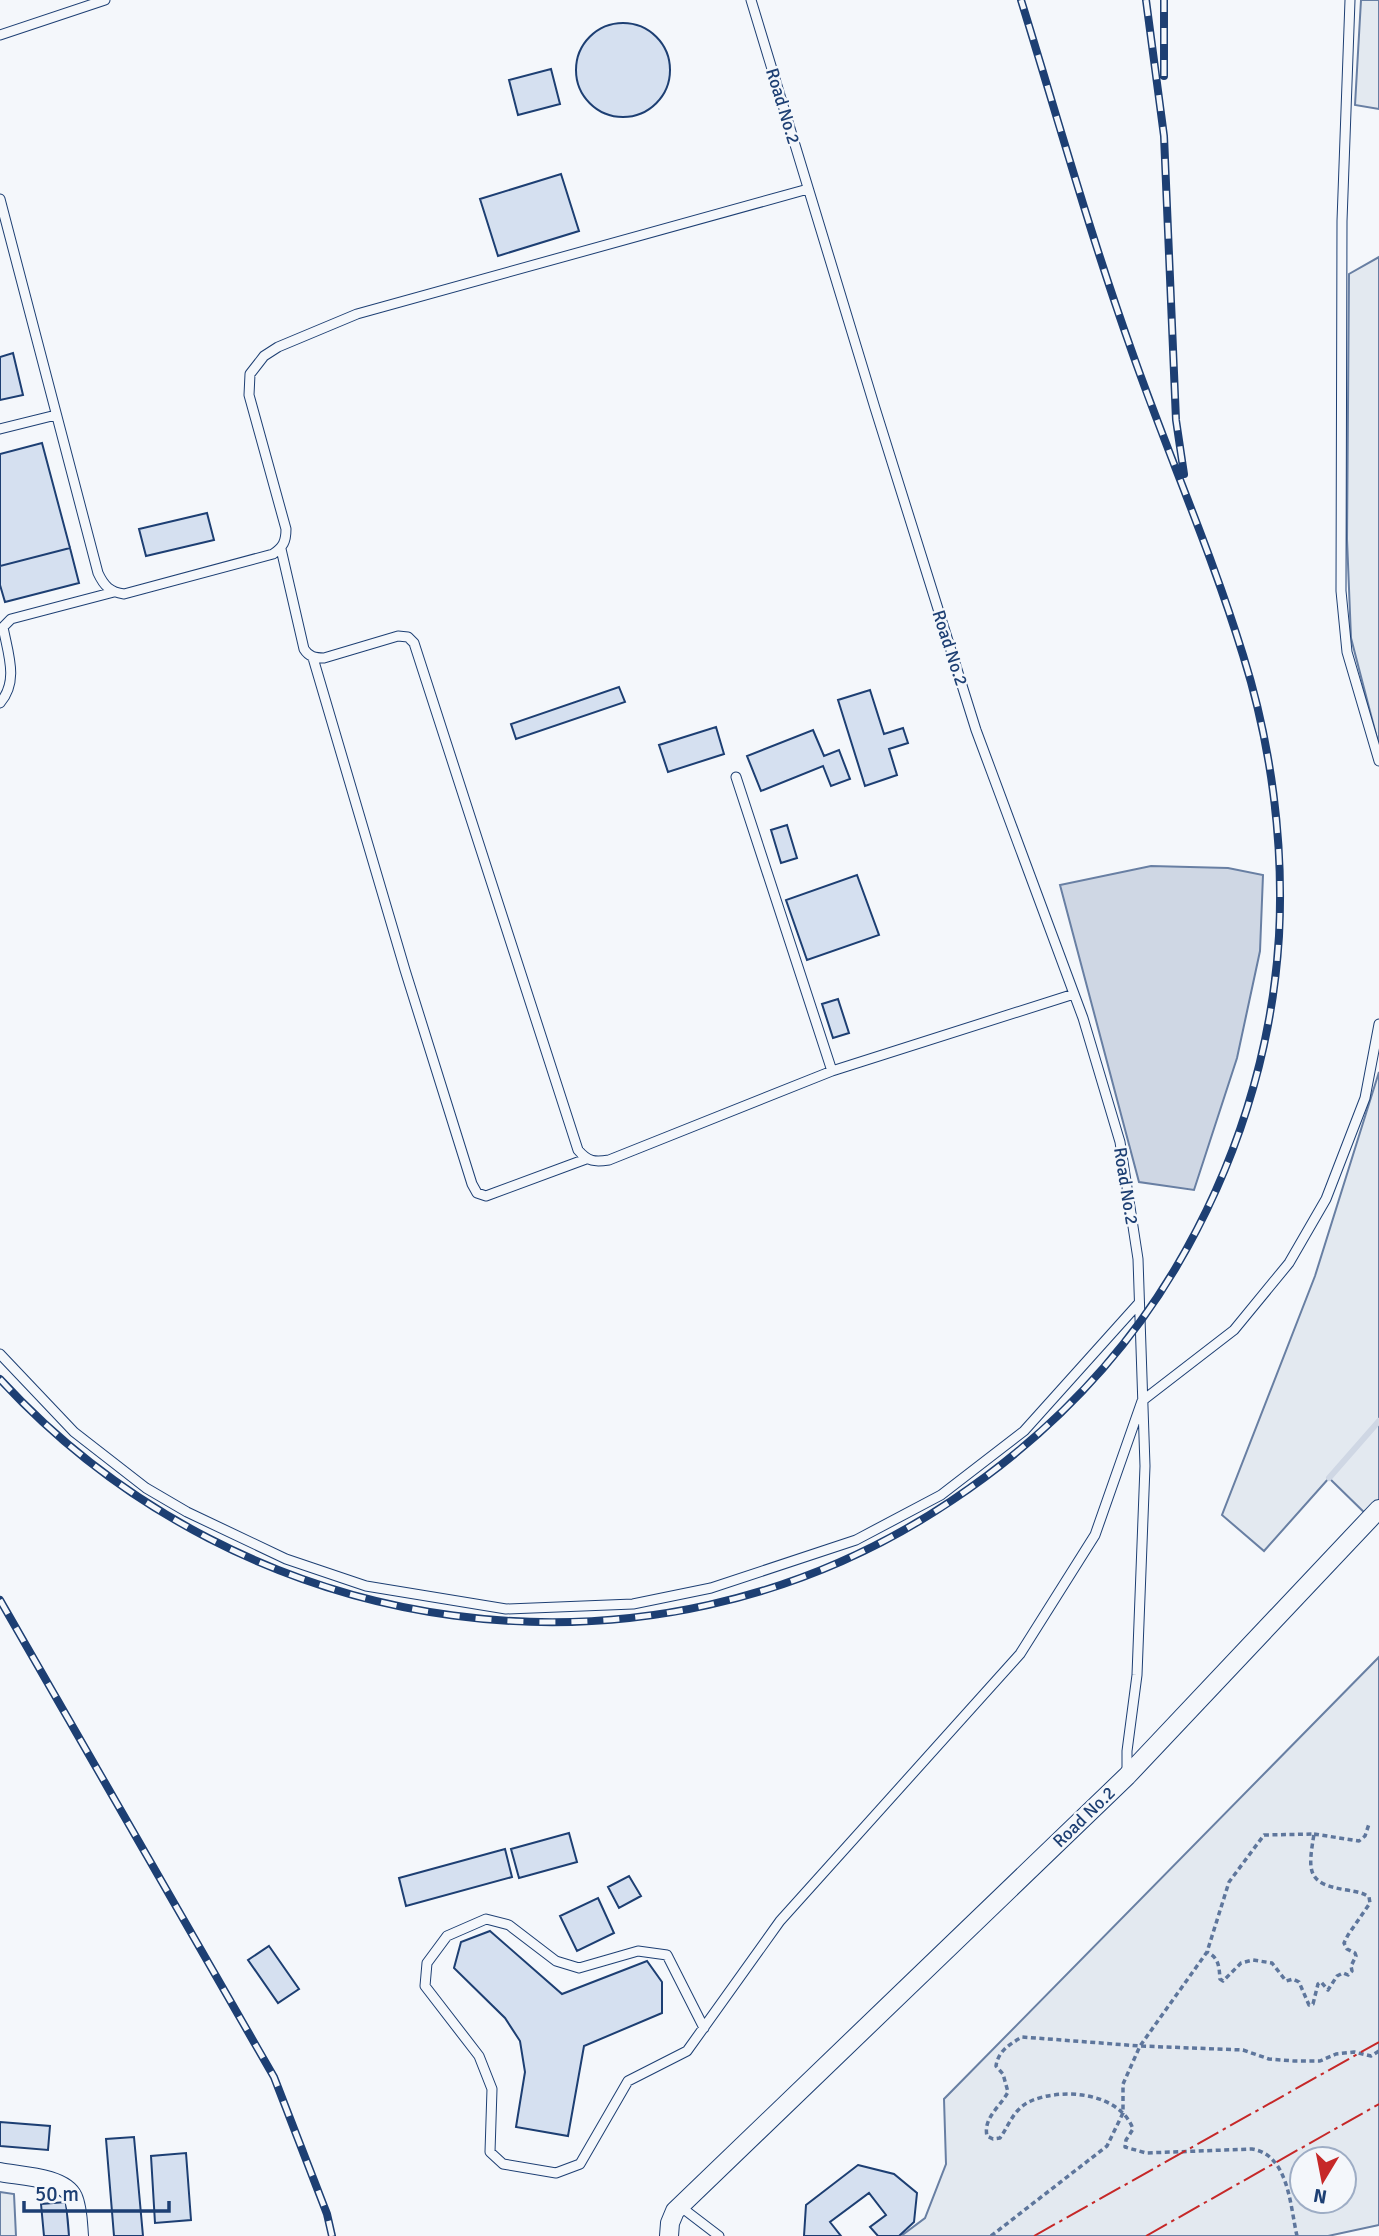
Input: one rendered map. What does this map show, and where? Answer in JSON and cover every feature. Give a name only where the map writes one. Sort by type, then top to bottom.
[{"type":"street","points":[[1127,1776],[1379,1509]]},
{"type":"street","name":"Road No.2","points":[[669,2236],[675,2211],[1127,1776]]},
{"type":"street","points":[[0,2172],[56,2182],[68,2188],[74,2200],[79,2236]]},
{"type":"lane","points":[[0,35],[105,0]]},
{"type":"lane","name":"Road No.2","points":[[751,0],[976,730],[1074,994],[1119,1142],[1138,1259],[1145,1466],[1137,1675],[1127,1751],[1127,1776]]},
{"type":"lane","points":[[1350,0],[1342,220],[1341,591],[1347,652],[1379,761]]},
{"type":"lane","points":[[0,199],[98,573],[104,585],[114,592],[124,594],[272,554],[281,549],[286,540],[286,529],[249,395],[248,381],[255,366],[278,347],[357,314],[808,189]]},
{"type":"lane","points":[[0,429],[56,415]]},
{"type":"lane","points":[[281,549],[304,649],[313,657],[471,1184],[477,1193],[486,1196],[586,1159]]},
{"type":"lane","points":[[3,627],[11,619],[114,592]]},
{"type":"lane","points":[[0,615],[12,680],[9,692],[0,703]]},
{"type":"lane","points":[[313,657],[324,658],[398,636],[408,637],[414,643],[578,1150],[586,1159],[597,1162],[609,1160],[832,1071],[1074,994]]},
{"type":"lane","points":[[736,777],[832,1071]]},
{"type":"lane","points":[[704,2028],[667,1955],[638,1951],[579,1968],[556,1961],[509,1925],[486,1919],[447,1937],[427,1964],[425,1986],[479,2056],[492,2089],[490,2152],[503,2164],[556,2173],[580,2164],[628,2081],[687,2051],[704,2028],[780,1921],[1020,1654],[1095,1535],[1142,1401],[1234,1329],[1289,1263],[1326,1199],[1365,1098],[1379,1024]]},
{"type":"lane","points":[[0,1354],[74,1432],[146,1488],[187,1512],[286,1559],[366,1586],[506,1609],[633,1604],[711,1588],[856,1541],[941,1495],[1024,1431],[1139,1303]]},
{"type":"lane","points":[[681,2207],[719,2236]]},
{"type":"path","points":[[991,2236],[1107,2146],[1124,2113],[1122,2084],[1140,2046],[1207,1952],[1229,1882],[1264,1835],[1314,1834],[1359,1841],[1365,1836],[1370,1824]]},
{"type":"path","points":[[1207,1952],[1216,1956],[1220,1979],[1223,1982],[1241,1963],[1253,1960],[1272,1963],[1286,1981],[1293,1979],[1299,1982],[1309,2005],[1316,1999],[1318,1984],[1321,1982],[1328,1990],[1332,1988],[1337,1976],[1343,1973],[1348,1975],[1352,1971],[1356,1953],[1346,1949],[1345,1943],[1370,1903],[1369,1897],[1364,1893],[1330,1887],[1312,1876],[1309,1866],[1314,1834]]},
{"type":"path","points":[[1297,2236],[1284,2177],[1271,2156],[1262,2151],[1131,2151],[1125,2147],[1133,2129],[1124,2113],[1107,2102],[1077,2094],[1053,2095],[1030,2102],[1010,2118],[1000,2138],[987,2136],[985,2127],[988,2119],[1008,2092],[1003,2074],[996,2066],[997,2058],[1006,2046],[1022,2036],[1140,2046],[1243,2050],[1269,2059],[1294,2061],[1320,2062],[1336,2054],[1354,2052],[1371,2056],[1379,2051]]},
{"type":"shaded area","points":[[1361,0],[1379,0],[1379,109],[1355,105]]},
{"type":"shaded area","points":[[1379,257],[1379,746],[1351,638],[1347,539],[1349,274]]},
{"type":"shaded area","points":[[1151,866],[1228,868],[1263,875],[1260,951],[1237,1058],[1194,1190],[1139,1182],[1060,885]]},
{"type":"shaded area","points":[[1379,1072],[1379,1509],[1370,1518],[1329,1478],[1264,1551],[1222,1515],[1315,1276]]},
{"type":"shaded area","points":[[1379,1657],[1379,2225],[1328,2236],[901,2236],[925,2218],[946,2164],[944,2099]]},
{"type":"shaded area","points":[[0,2192],[14,2194],[16,2236],[0,2236]]},
{"type":"building","points":[[623,23],[641,27],[656,37],[666,52],[670,70],[666,88],[656,103],[641,113],[623,117],[605,113],[590,103],[580,88],[576,70],[580,52],[590,37],[605,27]]},
{"type":"building","points":[[551,69],[560,104],[518,115],[509,80]]},
{"type":"building","points":[[561,174],[579,231],[498,256],[480,199]]},
{"type":"building","points":[[13,353],[23,395],[0,400],[0,357]]},
{"type":"building","points":[[42,443],[70,548],[0,566],[0,454]]},
{"type":"building","points":[[207,513],[214,540],[146,556],[139,529]]},
{"type":"building","points":[[70,548],[79,583],[5,602],[0,585],[0,566]]},
{"type":"building","points":[[619,687],[625,702],[516,739],[511,724]]},
{"type":"building","points":[[870,690],[884,734],[903,728],[908,743],[889,749],[897,775],[865,786],[838,700]]},
{"type":"building","points":[[716,727],[724,754],[668,772],[659,745]]},
{"type":"building","points":[[813,730],[824,756],[839,750],[850,779],[831,786],[823,766],[761,791],[747,756]]},
{"type":"building","points":[[787,825],[797,858],[781,863],[771,830]]},
{"type":"building","points":[[857,875],[879,935],[807,960],[786,900]]},
{"type":"building","points":[[838,999],[849,1033],[833,1038],[822,1004]]},
{"type":"building","points":[[569,1833],[577,1862],[519,1878],[511,1849]]},
{"type":"building","points":[[505,1849],[512,1877],[406,1906],[399,1878]]},
{"type":"building","points":[[629,1876],[641,1896],[619,1908],[608,1887]]},
{"type":"building","points":[[598,1898],[614,1933],[577,1951],[560,1916]]},
{"type":"building","points":[[490,1931],[562,1994],[647,1961],[662,1982],[662,2013],[584,2046],[568,2136],[516,2127],[525,2072],[520,2041],[505,2018],[454,1968],[461,1942]]},
{"type":"building","points":[[269,1946],[299,1989],[278,2003],[248,1960]]},
{"type":"building","points":[[0,2122],[50,2126],[48,2150],[0,2146]]},
{"type":"building","points":[[134,2137],[143,2236],[114,2236],[106,2139]]},
{"type":"building","points":[[186,2153],[191,2220],[155,2223],[151,2156]]},
{"type":"building","points":[[858,2165],[894,2174],[917,2193],[914,2222],[899,2236],[878,2236],[870,2227],[886,2215],[869,2193],[830,2222],[841,2236],[804,2236],[806,2205]]},
{"type":"building","points":[[66,2202],[69,2236],[44,2236],[41,2204]]},
{"type":"waterway","points":[[1329,1478],[1379,1421]]},
{"type":"railway","points":[[0,1379],[98,1469],[209,1538],[328,1588],[453,1615],[581,1621],[709,1605],[833,1565],[951,1501],[984,1478],[1016,1453],[1076,1398],[1129,1336],[1175,1269],[1196,1231],[1216,1191],[1247,1109],[1259,1067],[1275,980],[1280,901],[1277,829],[1268,758],[1243,655],[1116,306],[1021,0]]},
{"type":"railway","points":[[1146,0],[1164,136],[1176,420],[1184,474]]},
{"type":"railway","points":[[1164,0],[1164,76]]},
{"type":"railway","points":[[0,1600],[274,2077],[327,2214],[332,2236]]},
{"type":"power","points":[[1034,2236],[1379,2042]]},
{"type":"power","points":[[1146,2236],[1379,2104]]}]
